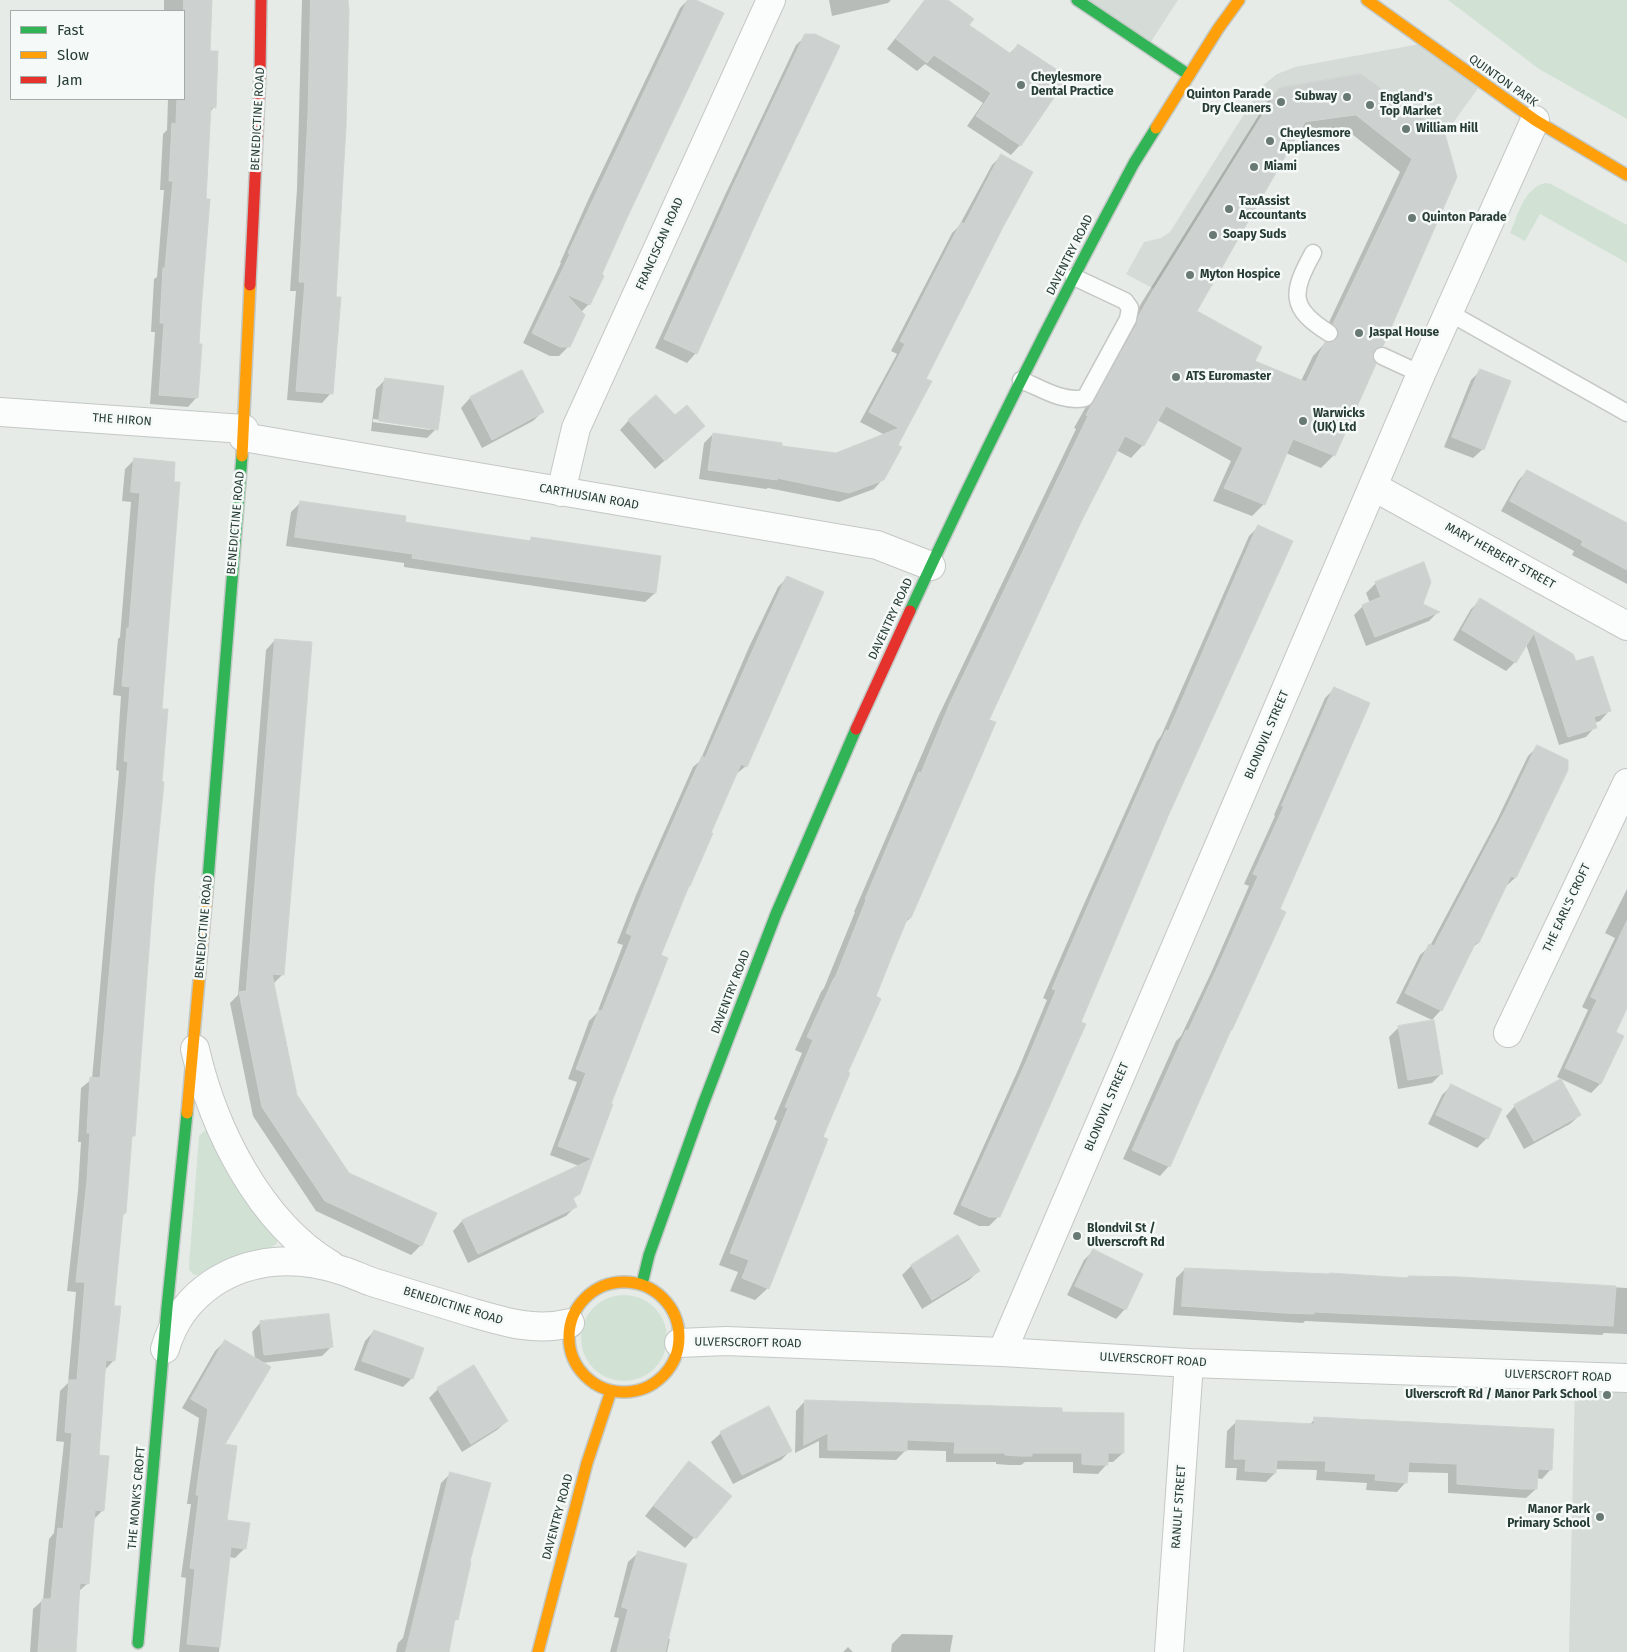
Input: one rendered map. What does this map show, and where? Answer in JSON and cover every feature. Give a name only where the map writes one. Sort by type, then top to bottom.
[{"type":"street","name":"BENEDICTINE ROAD","points":[[163,1356],[194,1046],[244,433],[260,73],[261,0]]},
{"type":"street","name":"FRANCISCAN ROAD","points":[[561,492],[576,428],[771,0]]},
{"type":"street","points":[[1077,0],[1189,75]]},
{"type":"street","name":"DAVENTRY ROAD","points":[[642,1284],[649,1255],[702,1107],[776,914],[851,739],[931,566],[1021,380],[1134,163],[1239,0]]},
{"type":"street","name":"QUINTON PARK","points":[[1368,0],[1535,120],[1627,175]]},
{"type":"street","name":"BLONDVIL STREET","points":[[1002,1352],[1421,374],[1535,120]]},
{"type":"street","name":"THE HIRON","points":[[0,412],[244,433]]},
{"type":"street","name":"CARTHUSIAN ROAD","points":[[244,433],[561,492],[878,545],[931,566]]},
{"type":"street","name":"MARY HERBERT STREET","points":[[1374,487],[1627,626]]},
{"type":"street","name":"THE EARL'S CROFT","points":[[1508,1033],[1627,783]]},
{"type":"street","name":"BENEDICTINE ROAD","points":[[194,1046],[213,1109],[232,1149],[256,1190],[285,1227],[321,1259],[366,1280],[521,1326],[547,1327],[570,1323]]},
{"type":"street","name":"BENEDICTINE ROAD","points":[[163,1356],[168,1336],[188,1304],[204,1289],[227,1274],[268,1261],[309,1263],[339,1269]]},
{"type":"street","points":[[625,1281],[642,1284],[659,1294],[671,1307],[677,1322],[679,1343],[674,1360],[658,1380],[636,1391],[612,1391],[597,1386],[578,1367],[570,1351],[570,1323],[579,1305],[592,1291],[616,1282],[625,1281]]},
{"type":"street","name":"ULVERSCROFT ROAD","points":[[679,1343],[726,1341],[1002,1352],[1189,1363],[1627,1378]]},
{"type":"street","name":"THE MONK'S CROFT","points":[[138,1643],[163,1356]]},
{"type":"street","name":"RANULF STREET","points":[[1168,1652],[1189,1363]]},
{"type":"street","name":"DAVENTRY ROAD","points":[[538,1652],[587,1462],[612,1391]]},
{"type":"lane","points":[[1313,253],[1299,284],[1300,309],[1312,322],[1330,333]]},
{"type":"lane","points":[[1021,380],[1063,397],[1075,400],[1085,398],[1128,319],[1130,308],[1125,301],[1074,277]]},
{"type":"lane","points":[[1448,312],[1627,413]]},
{"type":"lane","points":[[1382,356],[1421,374]]},
{"type":"shaded area","points":[[1077,0],[1178,0],[1147,48]]},
{"type":"shaded area","points":[[1425,43],[1482,83],[1445,134],[1361,74],[1281,88],[1154,289],[1126,274],[1144,242],[1161,238],[1170,232],[1261,87],[1277,74],[1295,67]]},
{"type":"shaded area","name":"Manor Park Primary School","points":[[1575,1380],[1627,1382],[1627,1652],[1569,1652]]},
{"type":"green space","points":[[1448,0],[1627,0],[1627,119],[1539,69]]},
{"type":"green space","points":[[1545,183],[1551,184],[1627,225],[1627,263],[1540,214],[1525,241],[1510,233],[1527,196],[1532,190]]},
{"type":"green space","points":[[207,1130],[210,1132],[242,1196],[277,1238],[277,1243],[269,1248],[251,1251],[230,1258],[198,1275],[194,1275],[189,1270],[189,1265],[199,1136]]},
{"type":"green space","points":[[624,1295],[640,1299],[654,1308],[663,1322],[667,1338],[663,1354],[654,1368],[640,1377],[624,1381],[608,1377],[594,1368],[585,1354],[581,1338],[585,1322],[594,1308],[608,1299]]},
{"type":"building","points":[[184,0],[212,0],[210,51],[218,51],[216,108],[211,107],[206,199],[210,199],[199,344],[202,344],[198,398],[159,395],[164,323],[160,323],[163,268],[165,268],[173,181],[169,181],[172,123],[176,124],[177,100],[185,100]]},
{"type":"building","points":[[311,0],[348,0],[349,11],[346,127],[336,297],[341,297],[333,394],[296,391],[305,282],[299,282],[308,116]]},
{"type":"building","points":[[688,0],[696,0],[724,13],[626,220],[602,274],[604,276],[590,305],[566,294],[585,315],[570,347],[560,347],[532,333]]},
{"type":"building","points":[[925,0],[948,0],[974,19],[969,25],[1011,54],[1018,44],[1068,77],[1021,146],[976,116],[991,93],[934,55],[927,63],[896,39]]},
{"type":"building","points":[[805,34],[815,34],[840,46],[765,203],[697,354],[664,339],[733,186]]},
{"type":"building","points":[[1361,74],[1445,134],[1457,177],[1383,346],[1373,352],[1372,357],[1376,364],[1335,456],[1293,439],[1265,505],[1224,488],[1243,448],[1166,406],[1144,446],[1125,436],[1082,520],[989,720],[996,722],[911,918],[908,917],[892,956],[876,996],[881,999],[848,1072],[850,1073],[823,1137],[828,1139],[769,1289],[742,1278],[749,1260],[730,1253],[788,1108],[785,1107],[813,1040],[807,1037],[835,978],[865,899],[950,703],[1088,416],[1086,415],[1137,324],[1138,317],[1279,88]],"holes":[[[1356,115],[1412,159],[1333,324],[1338,329],[1337,338],[1333,342],[1325,342],[1306,382],[1255,361],[1262,347],[1197,311],[1305,122]]]},
{"type":"building","points":[[1001,154],[1033,172],[926,379],[932,381],[898,445],[902,447],[884,480],[849,493],[777,478],[777,480],[708,470],[713,433],[782,443],[782,446],[836,453],[899,428],[869,412],[905,344],[900,341],[961,222],[964,224]]},
{"type":"building","points":[[1480,369],[1511,381],[1484,450],[1452,437]]},
{"type":"building","points":[[522,370],[544,412],[492,440],[470,397]]},
{"type":"building","points":[[385,378],[444,386],[438,430],[379,421]]},
{"type":"building","points":[[656,395],[675,415],[687,405],[705,426],[665,461],[628,420]]},
{"type":"building","points":[[134,458],[175,462],[174,482],[180,482],[162,709],[168,709],[162,781],[164,782],[154,884],[135,1136],[132,1136],[126,1213],[123,1213],[114,1306],[121,1306],[115,1361],[106,1360],[99,1455],[109,1456],[104,1511],[95,1510],[89,1584],[80,1583],[76,1652],[38,1652],[42,1599],[51,1599],[58,1528],[63,1529],[68,1481],[72,1433],[65,1432],[69,1380],[77,1380],[85,1282],[76,1282],[87,1181],[90,1133],[87,1133],[90,1077],[100,1078],[128,762],[124,761],[130,687],[122,686],[127,628],[129,628],[140,493],[131,492]]},
{"type":"building","points":[[1527,470],[1627,523],[1627,570],[1581,545],[1583,541],[1510,501]]},
{"type":"building","points":[[300,501],[406,516],[405,522],[470,532],[531,541],[531,537],[661,556],[656,593],[489,570],[412,558],[413,554],[295,537]]},
{"type":"building","points":[[1258,525],[1293,541],[1169,814],[1081,1022],[1086,1024],[1027,1157],[1000,1217],[989,1217],[961,1205],[1027,1060],[1056,990],[1052,989],[1093,894],[1166,730],[1168,731]]},
{"type":"building","points":[[1424,562],[1431,582],[1423,604],[1440,612],[1375,637],[1362,605],[1381,597],[1375,582]]},
{"type":"building","points":[[787,576],[824,592],[747,767],[741,764],[661,955],[668,958],[611,1104],[613,1104],[580,1194],[573,1198],[577,1207],[478,1254],[462,1220],[592,1159],[558,1146],[586,1073],[576,1069],[599,1010],[602,1011],[632,936],[626,933],[645,885],[702,756],[705,758]]},
{"type":"building","points":[[1480,598],[1573,654],[1576,661],[1593,656],[1611,711],[1594,717],[1597,728],[1568,737],[1534,633],[1516,663],[1462,630]]},
{"type":"building","points":[[275,639],[312,642],[284,975],[272,974],[297,1095],[349,1173],[437,1213],[422,1246],[325,1201],[262,1107],[239,992],[246,991]]},
{"type":"building","points":[[1334,687],[1370,703],[1280,909],[1286,912],[1170,1167],[1132,1150],[1258,876],[1253,874]]},
{"type":"building","points":[[1537,745],[1568,760],[1568,770],[1516,878],[1511,876],[1479,943],[1476,942],[1442,1011],[1405,993],[1429,944],[1434,946],[1505,811]]},
{"type":"building","points":[[1627,921],[1627,1008],[1616,1032],[1624,1036],[1601,1084],[1565,1068],[1597,1000],[1591,997]]},
{"type":"building","points":[[1434,1020],[1443,1074],[1408,1080],[1398,1026]]},
{"type":"building","points":[[1561,1079],[1581,1115],[1534,1141],[1514,1105]]},
{"type":"building","points":[[1451,1084],[1502,1109],[1488,1139],[1436,1115]]},
{"type":"building","points":[[958,1235],[980,1271],[932,1300],[911,1265]]},
{"type":"building","points":[[1093,1249],[1143,1274],[1126,1310],[1075,1286]]},
{"type":"building","points":[[1185,1268],[1408,1278],[1408,1276],[1460,1277],[1616,1286],[1613,1326],[1314,1312],[1314,1314],[1285,1313],[1182,1306]]},
{"type":"building","points":[[329,1314],[333,1347],[264,1355],[260,1321]]},
{"type":"building","points":[[374,1330],[424,1348],[413,1379],[362,1361]]},
{"type":"building","points":[[225,1340],[271,1367],[225,1444],[237,1446],[227,1520],[250,1523],[246,1549],[231,1547],[220,1647],[187,1644],[195,1569],[190,1568],[199,1495],[196,1495],[208,1409],[191,1399]]},
{"type":"building","points":[[474,1365],[508,1421],[471,1444],[437,1388]]},
{"type":"building","points":[[805,1400],[1062,1408],[1062,1412],[1124,1413],[1124,1453],[1108,1453],[1108,1465],[1094,1465],[1082,1464],[1082,1453],[1032,1453],[1032,1456],[1019,1456],[1005,1455],[1005,1453],[954,1453],[955,1442],[907,1440],[907,1451],[828,1450],[828,1433],[804,1445]]},
{"type":"building","points":[[769,1406],[792,1451],[742,1475],[720,1432]]},
{"type":"building","points":[[1314,1417],[1554,1429],[1552,1470],[1538,1469],[1537,1489],[1523,1489],[1457,1484],[1457,1464],[1409,1462],[1407,1483],[1375,1480],[1376,1474],[1325,1471],[1326,1461],[1277,1460],[1276,1473],[1245,1471],[1246,1459],[1234,1459],[1236,1420],[1314,1424]]},
{"type":"building","points":[[689,1461],[732,1496],[696,1539],[654,1506]]},
{"type":"building","points":[[450,1472],[491,1483],[470,1561],[458,1620],[455,1619],[449,1652],[406,1652]]},
{"type":"building","points":[[638,1551],[687,1564],[665,1652],[617,1652],[628,1609],[622,1607]]},
{"type":"traffic: fast","points":[[1077,0],[1189,75]]},
{"type":"traffic: fast","points":[[910,611],[963,498],[1047,329],[1134,163],[1156,128]]},
{"type":"traffic: fast","points":[[207,892],[242,456]]},
{"type":"traffic: fast","points":[[642,1284],[649,1255],[702,1107],[776,914],[856,729]]},
{"type":"traffic: fast","points":[[138,1643],[167,1308],[187,1113]]},
{"type":"traffic: slow","points":[[1156,128],[1218,29],[1239,0]]},
{"type":"traffic: slow","points":[[1367,0],[1535,120],[1627,175]]},
{"type":"traffic: slow","points":[[242,456],[250,285]]},
{"type":"traffic: slow","points":[[187,1113],[207,892]]},
{"type":"traffic: slow","points":[[624,1282],[645,1286],[663,1298],[675,1316],[679,1337],[675,1358],[663,1376],[645,1388],[624,1392],[603,1388],[585,1376],[573,1358],[569,1337],[573,1316],[585,1298],[603,1286],[624,1282]]},
{"type":"traffic: slow","points":[[538,1652],[587,1463],[611,1391]]},
{"type":"traffic: jam","points":[[250,285],[260,73],[261,0]]},
{"type":"traffic: jam","points":[[856,729],[910,611]]},
{"type":"place","name":"Cheylesmore Dental Practice","points":[[1021,85]]},
{"type":"place","name":"Subway","points":[[1347,97]]},
{"type":"place","name":"Quinton Parade Dry Cleaners","points":[[1281,102]]},
{"type":"place","name":"England's Top Market","points":[[1370,105]]},
{"type":"place","name":"William Hill","points":[[1406,129]]},
{"type":"place","name":"Cheylesmore Appliances","points":[[1270,141]]},
{"type":"place","name":"Miami","points":[[1254,167]]},
{"type":"place","name":"TaxAssist Accountants","points":[[1229,209]]},
{"type":"place","name":"Quinton Parade","points":[[1412,218]]},
{"type":"place","name":"Soapy Suds","points":[[1213,235]]},
{"type":"place","name":"Myton Hospice","points":[[1190,275]]},
{"type":"place","name":"Jaspal House","points":[[1359,333]]},
{"type":"place","name":"ATS Euromaster","points":[[1176,377]]},
{"type":"place","name":"Warwicks (UK) Ltd","points":[[1303,421]]},
{"type":"place","name":"Blondvil St / Ulverscroft Rd","points":[[1077,1236]]},
{"type":"place","name":"Ulverscroft Rd / Manor Park School","points":[[1607,1395]]},
{"type":"place","name":"Manor Park Primary School","points":[[1600,1517]]}]
